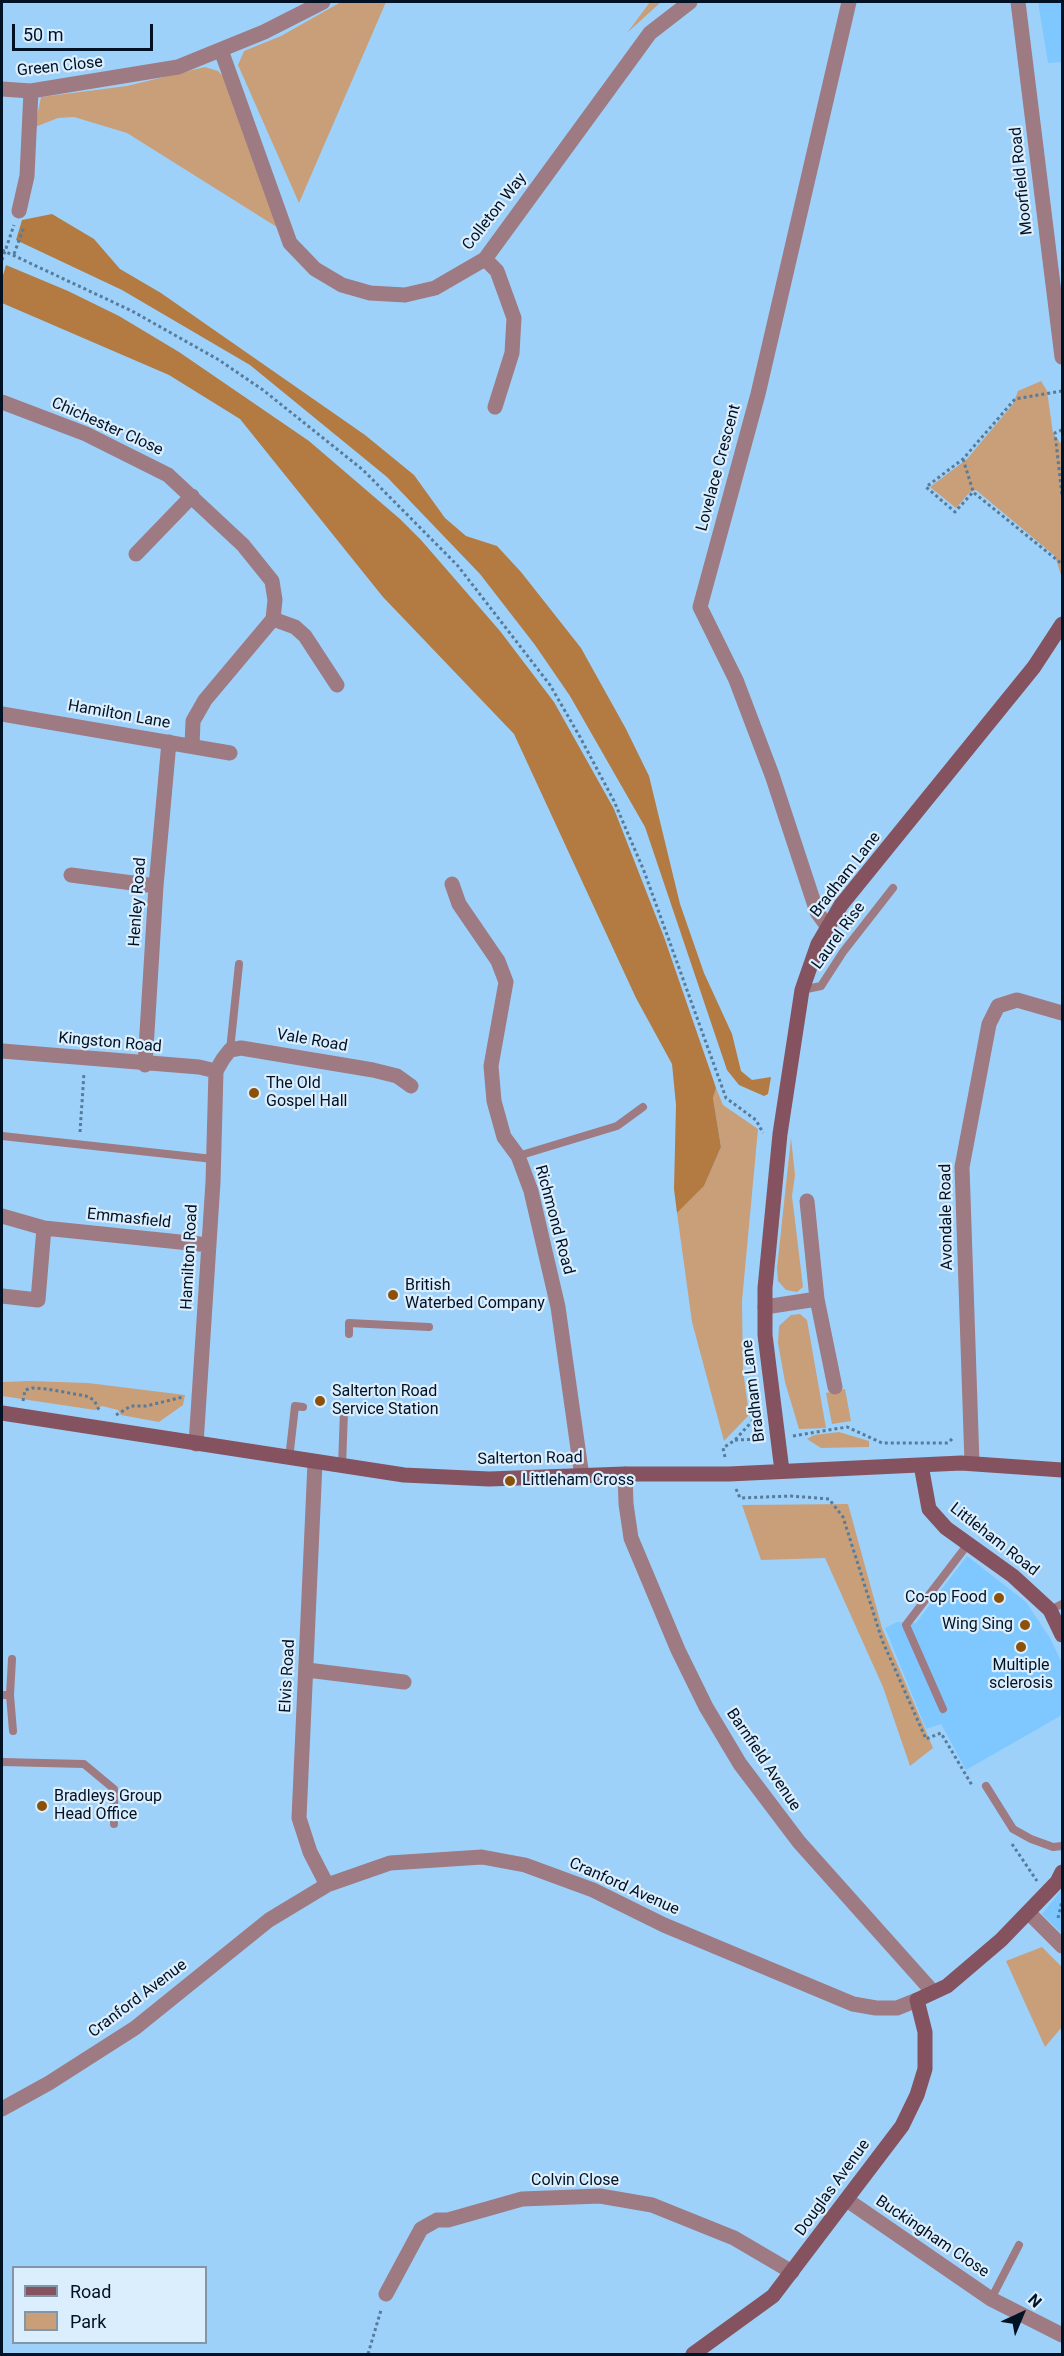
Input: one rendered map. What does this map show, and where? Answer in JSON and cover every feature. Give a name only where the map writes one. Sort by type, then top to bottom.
[{"type":"street","name":"Green Close","points":[[2,89],[31,91],[178,67],[306,12],[323,2]]},
{"type":"street","name":"Colleton Way","points":[[221,50],[290,243],[315,269],[342,285],[370,293],[405,295],[435,288],[485,260],[650,33],[690,2]]},
{"type":"street","name":"Lovelace Crescent","points":[[827,926],[817,912],[772,775],[736,680],[700,607],[758,394],[849,2]]},
{"type":"street","name":"Moorfield Road","points":[[1018,2],[1057,264],[1062,357]]},
{"type":"street","points":[[20,211],[27,176],[31,91]]},
{"type":"street","points":[[485,260],[497,272],[514,318],[512,353],[495,407]]},
{"type":"street","name":"Chichester Close","points":[[2,402],[86,434],[168,475],[243,545],[272,581],[275,600],[273,619]]},
{"type":"street","points":[[136,554],[192,496]]},
{"type":"street","points":[[192,746],[193,721],[205,700],[273,619],[295,627],[305,636],[337,685]]},
{"type":"street","name":"Bradham Lane","points":[[782,1471],[765,1335],[765,1306],[780,1134],[802,990],[827,926],[841,905],[1034,667],[1062,624]]},
{"type":"street","name":"Hamilton Lane","points":[[2,714],[230,753]]},
{"type":"street","name":"Henley Road","points":[[145,1065],[156,886],[169,742]]},
{"type":"street","points":[[71,875],[156,886]]},
{"type":"street","name":"Richmond Road","points":[[452,884],[459,904],[498,960],[506,982],[490,1066],[494,1101],[502,1128],[518,1156],[531,1191],[558,1307],[582,1477]]},
{"type":"street","name":"Avondale Road","points":[[972,1463],[962,1167],[989,1024],[998,1006],[1017,1000],[1062,1012]]},
{"type":"street","name":"Vale Road","points":[[230,1050],[242,1048],[373,1070],[398,1076],[411,1086]]},
{"type":"street","points":[[216,1071],[230,1050]]},
{"type":"street","name":"Kingston Road","points":[[2,1051],[145,1065],[199,1067],[216,1071]]},
{"type":"street","name":"Hamilton Road","points":[[196,1444],[209,1245],[216,1071]]},
{"type":"street","points":[[807,1201],[817,1299],[836,1387]]},
{"type":"street","name":"Emmasfield","points":[[2,1216],[44,1228],[209,1245]]},
{"type":"street","points":[[2,1296],[38,1300],[44,1228]]},
{"type":"street","points":[[765,1306],[817,1299]]},
{"type":"street","name":"Salterton Road","points":[[2,1413],[404,1475],[489,1479],[625,1474],[729,1474],[972,1463],[1062,1470]]},
{"type":"street","name":"Elvis Road","points":[[315,1463],[299,1818],[310,1852],[327,1885]]},
{"type":"street","name":"Littleham Road","points":[[921,1465],[929,1509],[946,1528],[1056,1607],[1062,1635]]},
{"type":"street","name":"Barnfield Avenue","points":[[625,1474],[626,1504],[632,1538],[678,1650],[706,1707],[740,1764],[799,1842],[863,1917],[933,1992]]},
{"type":"street","points":[[307,1670],[404,1682]]},
{"type":"street","name":"Cranford Avenue","points":[[2,2109],[49,2083],[135,2028],[269,1920],[327,1885],[390,1863],[482,1857],[525,1865],[593,1890],[673,1929],[853,2004],[876,2008],[897,2008],[947,1986],[1029,1913],[1057,1882],[1062,1872]]},
{"type":"street","points":[[1029,1913],[1062,1946]]},
{"type":"street","name":"Douglas Avenue","points":[[693,2355],[772,2296],[902,2126],[916,2095],[924,2069],[926,2032],[917,2000]]},
{"type":"street","name":"Colvin Close","points":[[386,2294],[421,2229],[437,2220],[448,2220],[522,2199],[600,2196],[652,2205],[734,2238],[792,2272]]},
{"type":"street","name":"Buckingham Close","points":[[847,2200],[991,2299],[1062,2335]]},
{"type":"lane","name":"Laurel Rise","points":[[802,990],[821,986],[843,952],[893,888]]},
{"type":"lane","points":[[230,1050],[238,964]]},
{"type":"lane","points":[[518,1156],[617,1126],[643,1107]]},
{"type":"lane","points":[[2,1136],[213,1159]]},
{"type":"lane","points":[[349,1334],[349,1323],[429,1327]]},
{"type":"lane","points":[[289,1459],[295,1406],[303,1407]]},
{"type":"lane","points":[[334,1410],[344,1411],[342,1466]]},
{"type":"lane","points":[[943,1709],[906,1625],[968,1544]]},
{"type":"lane","points":[[12,1659],[6,1695],[13,1731]]},
{"type":"lane","points":[[2,1762],[84,1764],[114,1789],[114,1824]]},
{"type":"lane","points":[[986,1786],[1013,1828],[1030,1839],[1053,1847],[1062,1846]]},
{"type":"lane","points":[[991,2299],[1018,2245]]},
{"type":"path","points":[[2,260],[20,211],[25,215],[24,228],[14,254]]},
{"type":"path","points":[[2,250],[132,311],[219,360],[263,390],[363,470],[458,566],[550,685],[614,801],[644,871],[718,1081]]},
{"type":"path","points":[[974,492],[955,512],[926,487],[963,459],[1015,399],[1062,391]]},
{"type":"path","points":[[1062,430],[1055,433],[1062,496]]},
{"type":"path","points":[[963,459],[974,492],[1062,564]]},
{"type":"path","points":[[79,1144],[86,1059]]},
{"type":"path","points":[[22,1402],[25,1390],[47,1389],[86,1396],[94,1400],[99,1409]]},
{"type":"path","points":[[118,1412],[131,1406],[146,1406],[183,1397],[199,1398]]},
{"type":"path","points":[[803,1435],[847,1426],[882,1443],[948,1443],[956,1435],[971,1434]]},
{"type":"path","points":[[735,1440],[749,1440]]},
{"type":"path","points":[[740,1498],[791,1496],[829,1499],[843,1517],[882,1640],[926,1739]]},
{"type":"path","points":[[1058,1920],[1062,1899]]},
{"type":"path","points":[[368,2355],[386,2294]]},
{"type":"shaded area","points":[[1038,2],[1062,2],[1062,62],[1048,63]]},
{"type":"shaded area","points":[[52,214],[94,239],[120,269],[161,293],[365,435],[414,475],[445,518],[466,536],[497,546],[521,572],[581,648],[649,776],[680,904],[704,973],[732,1034],[741,1071],[752,1080],[771,1077],[768,1094],[764,1096],[739,1085],[727,1070],[645,827],[570,696],[535,645],[480,574],[387,477],[250,365],[122,290],[16,240],[22,220]]},
{"type":"shaded area","points":[[6,265],[68,291],[119,316],[179,352],[309,441],[400,519],[421,540],[500,631],[554,702],[614,809],[664,937],[716,1088],[713,1098],[721,1147],[704,1186],[677,1213],[674,1189],[676,1105],[672,1064],[636,998],[514,734],[383,597],[240,419],[169,375],[2,303],[2,279]]},
{"type":"shaded area","points":[[967,1556],[1026,1602],[1050,1638],[1062,1663],[1062,1715],[966,1770],[941,1724],[926,1729],[885,1628],[897,1622],[916,1623]]},
{"type":"shaded area","points":[[1062,1889],[1062,1934],[1042,1914]]},
{"type":"green space","points":[[341,2],[386,2],[299,203],[238,65],[244,51],[281,36]]},
{"type":"green space","points":[[650,2],[661,2],[627,33]]},
{"type":"green space","points":[[205,67],[218,71],[225,78],[280,229],[127,133],[74,117],[58,118],[35,127],[41,97],[127,86]]},
{"type":"green space","points":[[1041,381],[1047,391],[1053,433],[1062,445],[1062,578],[1055,556],[976,490],[970,492],[956,508],[930,487],[967,459],[1013,404],[1018,391]]},
{"type":"green space","points":[[716,1088],[723,1105],[758,1129],[742,1301],[743,1371],[749,1415],[724,1441],[692,1322],[677,1213],[704,1186],[721,1147],[713,1098]]},
{"type":"green space","points":[[791,1138],[795,1175],[792,1196],[803,1287],[797,1292],[786,1290],[778,1281],[777,1268]]},
{"type":"green space","points":[[800,1314],[807,1320],[826,1428],[799,1429],[785,1382],[778,1343],[779,1326],[791,1315]]},
{"type":"green space","points":[[2,1382],[88,1383],[185,1395],[183,1405],[159,1422],[121,1415],[118,1410],[102,1406],[95,1410],[2,1396]]},
{"type":"green space","points":[[845,1389],[851,1421],[832,1424],[826,1393]]},
{"type":"green space","points":[[839,1432],[869,1441],[869,1447],[821,1448],[807,1439],[814,1435]]},
{"type":"green space","points":[[848,1504],[882,1628],[933,1748],[910,1766],[883,1687],[825,1558],[761,1560],[742,1505]]},
{"type":"green space","points":[[1042,1947],[1062,1967],[1062,2027],[1045,2047],[1006,1961]]},
{"type":"place","name":"The Old Gospel Hall","points":[[254,1093]]},
{"type":"place","name":"British Waterbed Company","points":[[393,1295]]},
{"type":"place","name":"Salterton Road Service Station","points":[[320,1401]]},
{"type":"place","name":"Littleham Cross","points":[[510,1481]]},
{"type":"place","name":"Co-op Food","points":[[999,1598]]},
{"type":"place","name":"Wing Sing","points":[[1025,1625]]},
{"type":"place","name":"Multiple sclerosis","points":[[1021,1647]]},
{"type":"place","name":"Bradleys Group Head Office","points":[[42,1806]]}]
